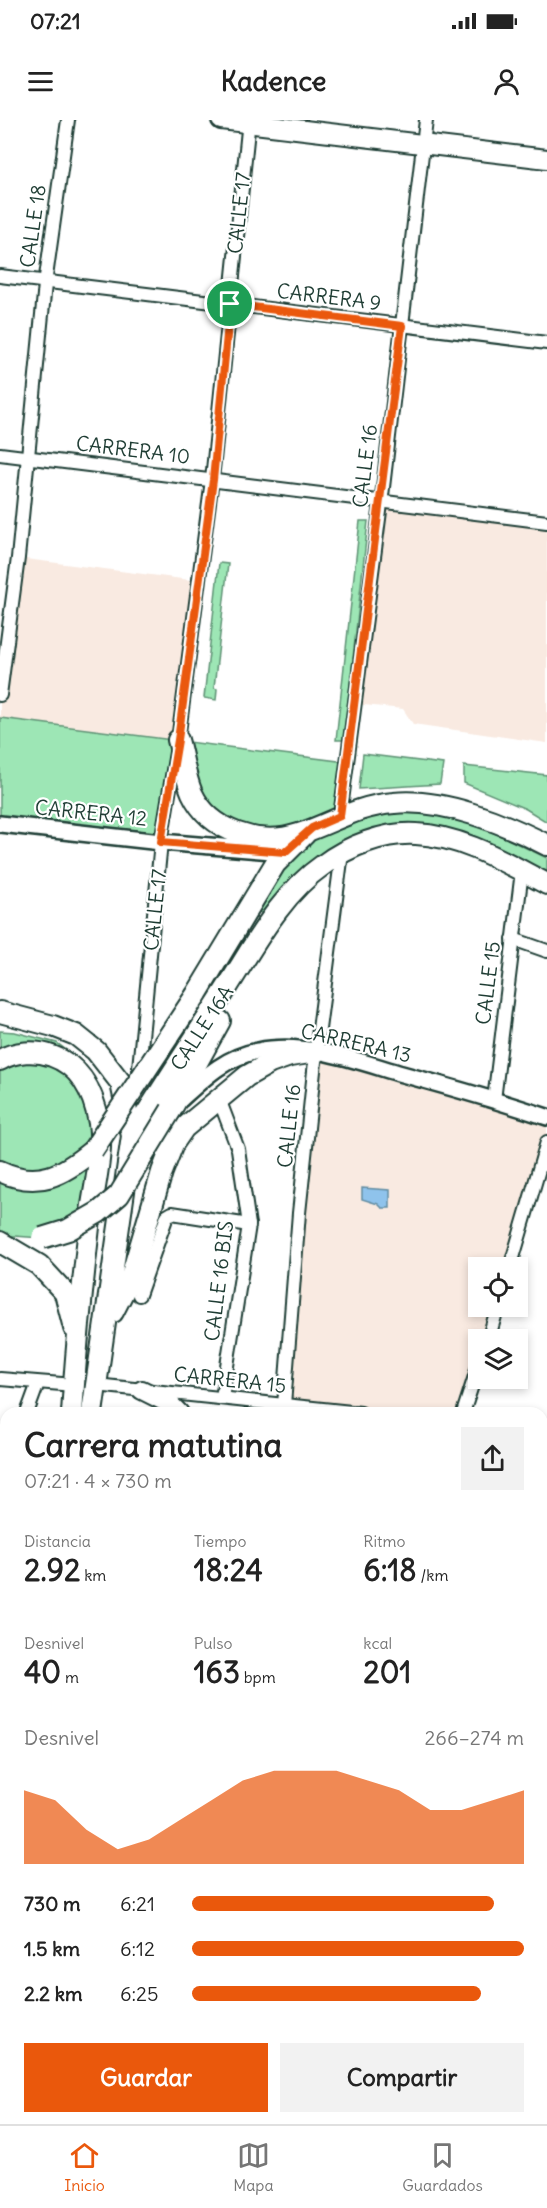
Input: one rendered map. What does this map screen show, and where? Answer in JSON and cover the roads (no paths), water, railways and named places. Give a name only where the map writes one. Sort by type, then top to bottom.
[{"type":"main road","points":[[221,120],[547,159]]},
{"type":"main road","points":[[178,740],[192,792],[205,811],[223,826],[244,835],[267,839],[290,837],[368,807],[395,802],[418,802],[444,805],[476,815],[546,843]]},
{"type":"main road","name":"CALLE 16A","points":[[97,1144],[196,995],[275,864],[312,828]]},
{"type":"main road","points":[[0,1242],[42,1238],[68,1230],[99,1212],[119,1195],[171,1110],[229,1006],[271,920],[300,885],[322,865],[359,845],[399,834],[416,834],[442,837],[463,843],[547,884]]},
{"type":"main road","name":"CALLE 16A","points":[[132,1136],[271,920]]},
{"type":"main road","points":[[0,1012],[76,1035],[96,1051],[121,1083],[132,1136]]},
{"type":"main road","points":[[0,1060],[26,1052],[45,1053],[62,1059],[76,1070],[93,1098],[97,1144],[72,1407]]},
{"type":"main road","points":[[105,1328],[131,1277],[162,1172],[173,1144],[184,1128],[247,1076],[270,1063],[290,1056],[316,1052]]},
{"type":"main road","name":"CALLE 17","points":[[93,1407],[132,1136]]},
{"type":"main road","points":[[0,1171],[13,1178],[32,1180],[53,1176],[72,1167],[97,1144]]},
{"type":"main road","points":[[0,1242],[39,1265],[65,1293],[74,1326],[74,1385]]},
{"type":"main road","points":[[142,1390],[173,1407]]},
{"type":"street","name":"CALLE 18","points":[[0,695],[4,635],[18,558],[45,281],[68,120]]},
{"type":"street","name":"CALLE 16","points":[[340,816],[381,502],[426,120]]},
{"type":"street","name":"CALLE 17","points":[[132,1136],[161,842],[178,740],[213,480],[249,122]]},
{"type":"street","name":"CARRERA 9","points":[[0,276],[547,343]]},
{"type":"street","name":"CARRERA 10","points":[[0,454],[547,522]]},
{"type":"street","name":"CARRERA 12","points":[[0,824],[161,842],[285,852]]},
{"type":"street","name":"CALLE 16","points":[[284,1405],[299,1213],[316,1052],[342,853]]},
{"type":"street","name":"CALLE 15","points":[[494,1100],[522,871]]},
{"type":"street","points":[[513,939],[547,951]]},
{"type":"street","name":"CARRERA 13","points":[[171,1110],[213,1070],[233,1058],[258,1050],[281,1049],[316,1052],[494,1100],[547,1117]]},
{"type":"street","name":"CALLE 16 BIS","points":[[219,1099],[238,1149],[249,1225],[222,1398]]},
{"type":"street","points":[[513,1257],[547,1142]]},
{"type":"street","points":[[139,1295],[167,1216],[172,1213],[249,1225]]},
{"type":"street","points":[[0,1379],[74,1385]]},
{"type":"street","points":[[29,1407],[38,1383]]},
{"type":"street","name":"CARRERA 15","points":[[96,1385],[303,1407]]},
{"type":"street","points":[[465,1407],[471,1389]]},
{"type":"water","points":[[362,1188],[390,1190],[390,1208],[382,1208],[378,1204],[362,1199]]}]
